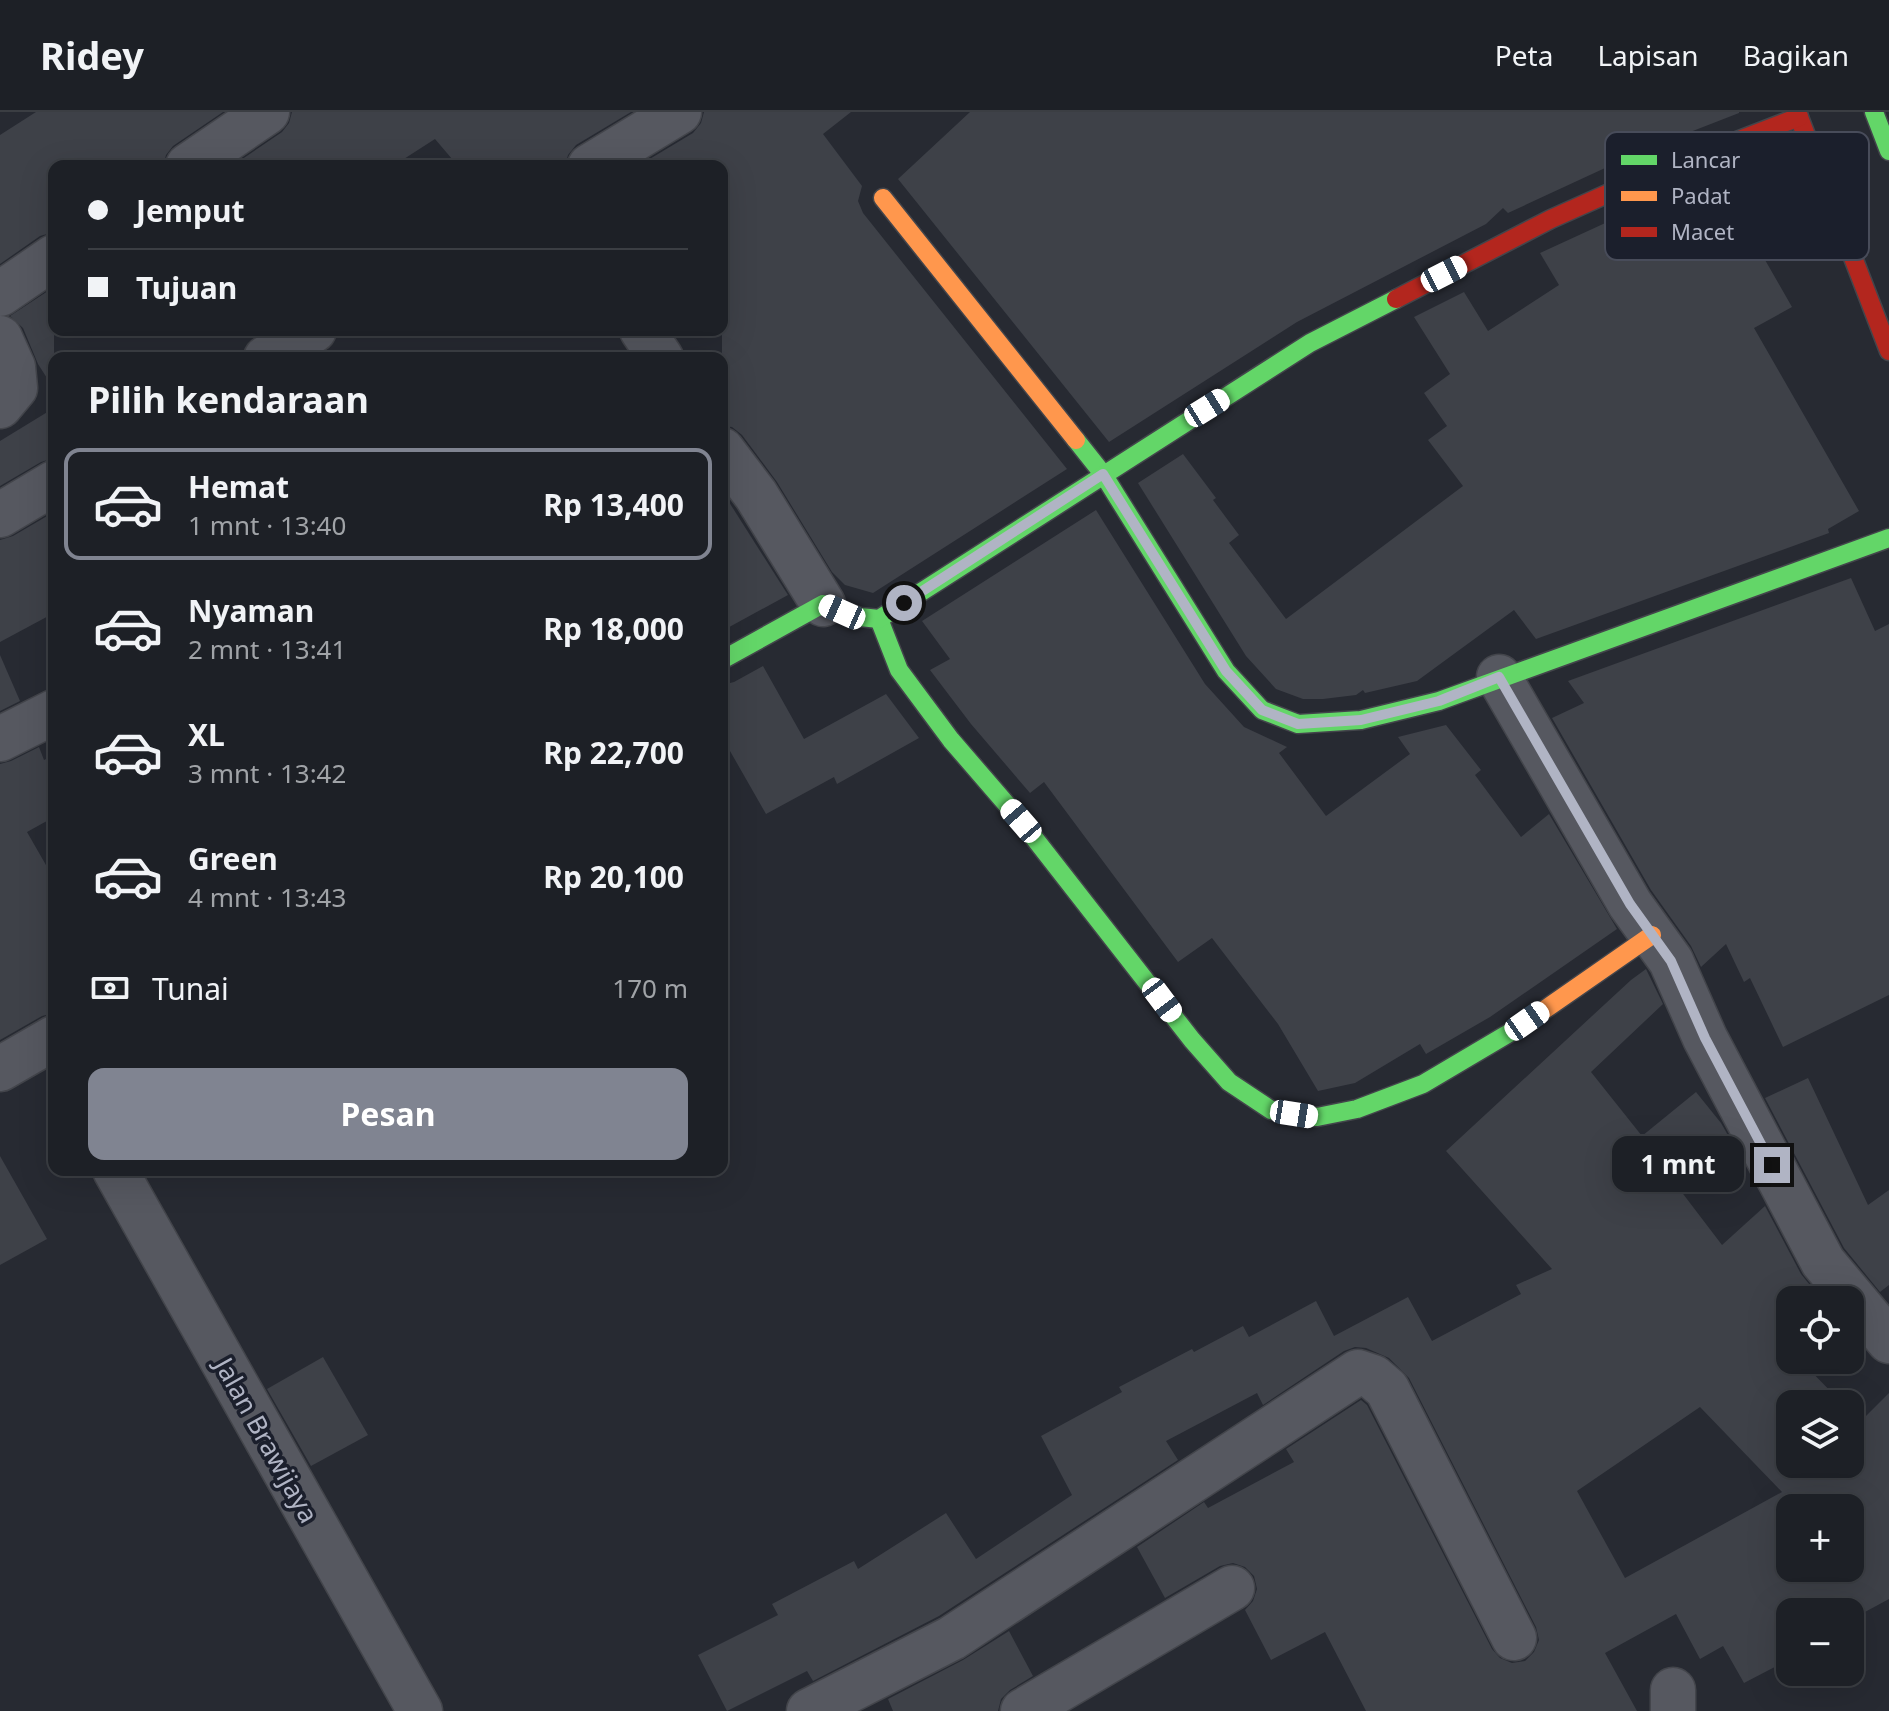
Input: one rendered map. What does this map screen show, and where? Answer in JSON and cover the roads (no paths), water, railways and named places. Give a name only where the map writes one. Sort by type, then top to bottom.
[{"type":"main road","points":[[1874,112],[1889,151]]},
{"type":"main road","points":[[1756,132],[1798,115]]},
{"type":"main road","points":[[728,657],[823,604],[860,617],[879,619],[1310,343],[1551,219],[1605,195]]},
{"type":"main road","points":[[883,198],[1103,474],[1226,671],[1262,710],[1298,724],[1361,720],[1439,701],[1889,538]]},
{"type":"main road","points":[[1854,260],[1889,351]]},
{"type":"main road","points":[[879,619],[899,670],[951,740],[1021,821],[1192,1040],[1229,1082],[1271,1110],[1317,1117],[1357,1109],[1423,1084],[1503,1038],[1652,935]]},
{"type":"street","points":[[197,160],[267,112]]},
{"type":"street","points":[[600,160],[679,112]]},
{"type":"street","points":[[0,294],[48,261]]},
{"type":"street","points":[[276,352],[304,336]]},
{"type":"street","points":[[0,338],[13,367],[15,388],[0,406]]},
{"type":"street","points":[[737,470],[823,604]]},
{"type":"street","points":[[0,515],[48,487]]},
{"type":"street","points":[[1499,677],[1630,904],[1671,961],[1710,1047],[1823,1262],[1889,1341]]},
{"type":"street","points":[[0,739],[48,715]]},
{"type":"street","points":[[0,1069],[48,1049]]},
{"type":"street","name":"Jalan Brawijaya","points":[[118,1176],[420,1711]]},
{"type":"street","points":[[809,1711],[952,1638],[1358,1372],[1373,1377],[1387,1389],[1514,1638]]},
{"type":"street","points":[[1023,1711],[1232,1588]]}]
